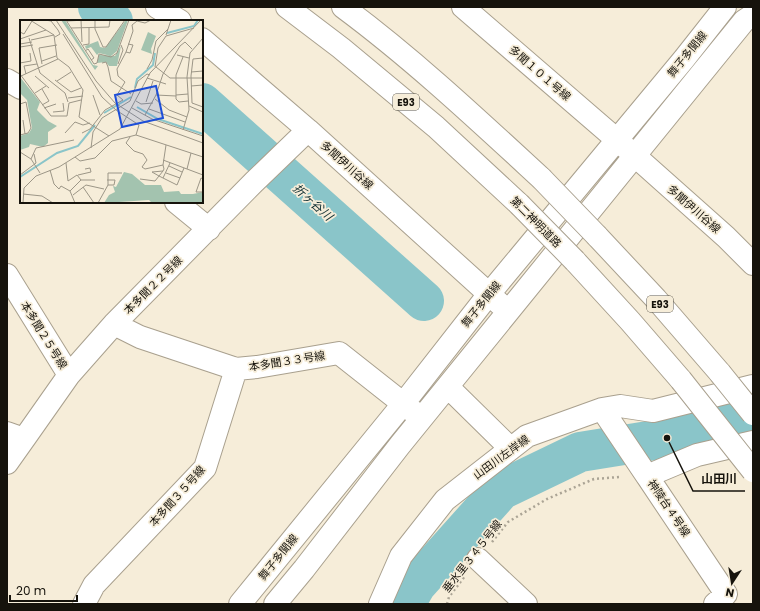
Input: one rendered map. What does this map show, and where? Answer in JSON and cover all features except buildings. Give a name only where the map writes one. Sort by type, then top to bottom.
[{"type":"main road","points":[[157,7],[178,20]]},
{"type":"main road","name":"第二神明道路","points":[[286,7],[341,48],[436,127],[518,204],[575,261],[630,321],[681,380],[753,471]]},
{"type":"main road","name":"E93","points":[[343,7],[365,23],[462,104],[541,178],[656,299],[720,373],[753,414]]},
{"type":"main road","name":"多聞１０１号線","points":[[463,7],[634,156]]},
{"type":"main road","name":"舞子多聞線","points":[[240,604],[403,404],[489,294],[616,139],[684,59],[725,7]]},
{"type":"main road","name":"舞子多聞線","points":[[275,604],[634,156],[744,21],[753,15]]},
{"type":"main road","name":"多聞伊川谷線","points":[[203,40],[308,130],[508,312]]},
{"type":"main road","points":[[7,80],[20,87]]},
{"type":"main road","name":"本多聞２２号線","points":[[7,463],[16,436],[114,324],[254,182],[308,130]]},
{"type":"main road","name":"多聞伊川谷線","points":[[634,156],[726,237],[753,264]]},
{"type":"main road","points":[[177,203],[209,228]]},
{"type":"main road","name":"本多聞２５号線","points":[[7,275],[68,375]]},
{"type":"main road","name":"本多聞３３号線","points":[[114,324],[140,338],[236,369],[258,367],[339,353],[422,419]]},
{"type":"main road","name":"本多聞３５号線","points":[[84,604],[94,585],[205,468],[236,369]]},
{"type":"main road","name":"山田川左岸線","points":[[380,604],[401,556],[445,500],[527,436],[602,409],[620,406],[653,411],[753,386]]},
{"type":"main road","points":[[448,387],[510,448]]},
{"type":"main road","points":[[602,409],[647,476]]},
{"type":"main road","name":"神陵台４号線","points":[[725,600],[647,476],[697,455],[753,442]]},
{"type":"main road","points":[[478,559],[526,604]]},
{"type":"path","name":"垂水里３４５号線","points":[[447,604],[450,597],[478,559],[508,522],[547,498],[594,479],[647,476]]},
{"type":"waterway","name":"折ヶ谷川","points":[[98,7],[112,20]]},
{"type":"waterway","name":"折ヶ谷川","points":[[203,104],[424,301]]},
{"type":"waterway","points":[[405,604],[416,585],[501,490],[580,452],[667,438],[753,416]]},
{"type":"place","name":"山田川","points":[[667,438]]}]
